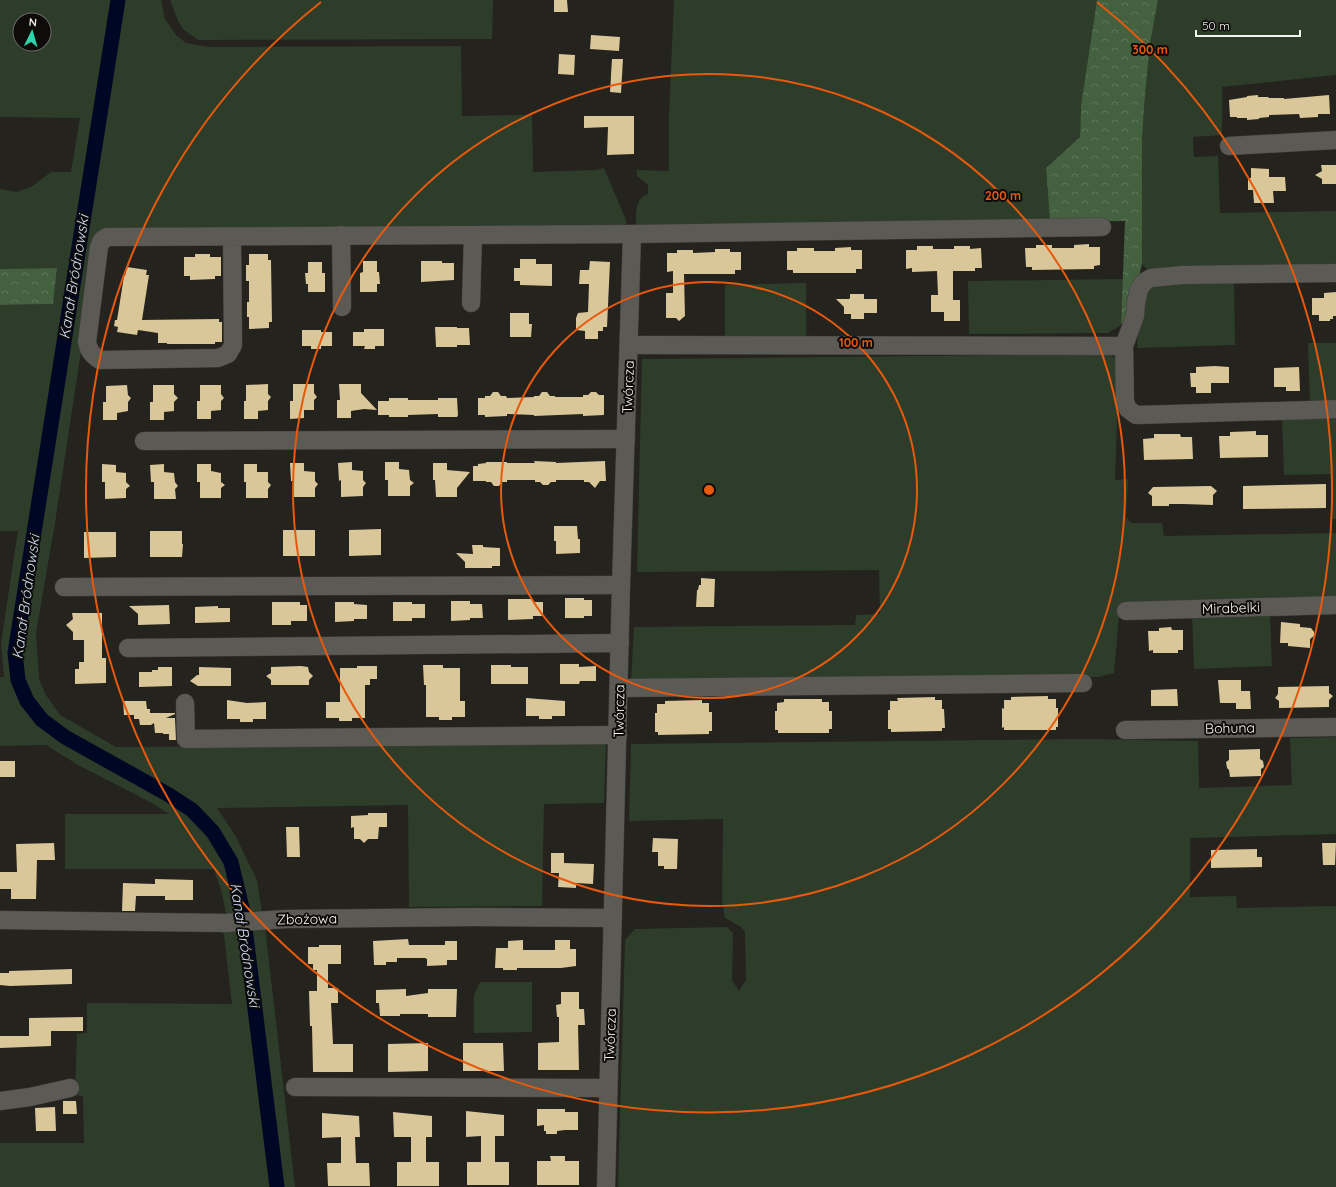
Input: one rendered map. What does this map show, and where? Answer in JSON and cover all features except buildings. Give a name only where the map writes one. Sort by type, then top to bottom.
[{"type":"street","points":[[1229,146],[1336,140]]},
{"type":"street","points":[[232,236],[233,345],[228,354],[218,358],[100,360],[92,355],[88,349],[87,342],[99,247],[102,240],[107,237],[341,235],[632,234],[1102,227]]},
{"type":"street","name":"Twórcza","points":[[606,1187],[621,585],[632,234]]},
{"type":"street","points":[[341,235],[342,307]]},
{"type":"street","points":[[471,303],[473,235]]},
{"type":"street","points":[[1336,274],[1182,275],[1151,278],[1144,282],[1139,288],[1135,316],[1124,346],[1125,402],[1128,409],[1136,415],[1336,409]]},
{"type":"street","points":[[629,345],[1124,346]]},
{"type":"street","points":[[144,441],[626,439]]},
{"type":"street","points":[[64,587],[621,585]]},
{"type":"street","name":"Mirabelki","points":[[1126,611],[1336,605]]},
{"type":"street","points":[[128,648],[620,644]]},
{"type":"street","points":[[619,688],[1083,683]]},
{"type":"street","points":[[185,703],[186,739],[618,734]]},
{"type":"street","name":"Bohuna","points":[[1125,730],[1336,727]]},
{"type":"street","name":"Zbożowa","points":[[0,920],[226,924],[286,919],[458,917],[613,918]]},
{"type":"street","points":[[295,1087],[608,1088]]},
{"type":"street","points":[[0,1101],[30,1097],[70,1088]]},
{"type":"green space","points":[[0,0],[161,0],[165,19],[176,35],[186,43],[210,47],[461,46],[462,116],[532,115],[533,172],[597,170],[604,168],[626,220],[627,227],[99,232],[55,523],[36,633],[39,679],[46,695],[60,715],[116,747],[606,744],[604,803],[544,804],[542,906],[409,907],[408,805],[217,808],[235,835],[257,880],[262,913],[227,918],[222,893],[214,869],[65,869],[65,814],[169,814],[150,802],[78,765],[46,745],[0,746],[0,677],[4,677],[1,643],[18,531],[0,531],[0,305],[53,304],[57,268],[0,269],[0,189],[17,192],[31,187],[51,172],[71,172],[80,118],[0,117]]},
{"type":"green space","points":[[170,0],[493,0],[492,39],[198,40],[184,30],[178,21]]},
{"type":"green space","points":[[674,0],[1097,0],[1081,105],[1080,137],[1046,168],[1050,222],[636,227],[638,203],[643,196],[648,194],[648,185],[637,176],[637,170],[669,171],[669,115]]},
{"type":"green space","points":[[1097,0],[1158,0],[1150,44],[1142,138],[1142,264],[1131,309],[1121,325],[1125,221],[1050,222],[1046,168],[1080,137],[1081,105]]},
{"type":"green space","points":[[1158,0],[1336,0],[1336,75],[1222,87],[1222,135],[1193,137],[1194,157],[1218,156],[1220,213],[1336,211],[1336,266],[1148,270],[1142,264],[1142,138],[1150,44]]},
{"type":"green space","points":[[57,268],[53,304],[0,305],[0,269]]},
{"type":"green space","points":[[1123,279],[1121,325],[1108,333],[969,334],[968,281]]},
{"type":"green space","points":[[806,283],[806,337],[725,338],[725,285]]},
{"type":"green space","points":[[1234,283],[1235,345],[1137,348],[1141,293],[1149,285]]},
{"type":"green space","points":[[1308,343],[1336,343],[1336,402],[1310,403]]},
{"type":"green space","points":[[1109,354],[1119,361],[1115,480],[1128,479],[1126,517],[1131,523],[1162,523],[1164,536],[1336,533],[1336,601],[1120,605],[1114,673],[1098,677],[631,681],[634,627],[855,625],[856,615],[880,614],[879,570],[637,572],[642,359]]},
{"type":"green space","points":[[1336,418],[1336,519],[1333,519],[1332,474],[1284,475],[1282,419]]},
{"type":"green space","points":[[1270,612],[1272,666],[1194,669],[1192,615]]},
{"type":"green space","points":[[1336,737],[1336,834],[1190,838],[1190,897],[1236,896],[1237,908],[1336,906],[1336,1187],[618,1187],[625,940],[635,929],[727,927],[733,933],[732,980],[739,991],[746,980],[745,932],[741,927],[725,918],[722,901],[723,819],[629,821],[631,744],[1086,739],[1198,741],[1199,788],[1292,785],[1290,738]]},
{"type":"green space","points":[[265,927],[295,1187],[0,1187],[0,1143],[84,1143],[83,1096],[75,1095],[77,1034],[87,1033],[87,1003],[232,1004],[224,935],[219,928]]},
{"type":"green space","points":[[480,982],[532,982],[532,1032],[474,1033],[474,995]]},
{"type":"waterway","name":"Kanał Bródnowski","points":[[118,0],[15,653],[18,680],[27,701],[42,720],[65,737],[169,795],[192,810],[213,832],[231,862],[243,912],[277,1187]]}]
